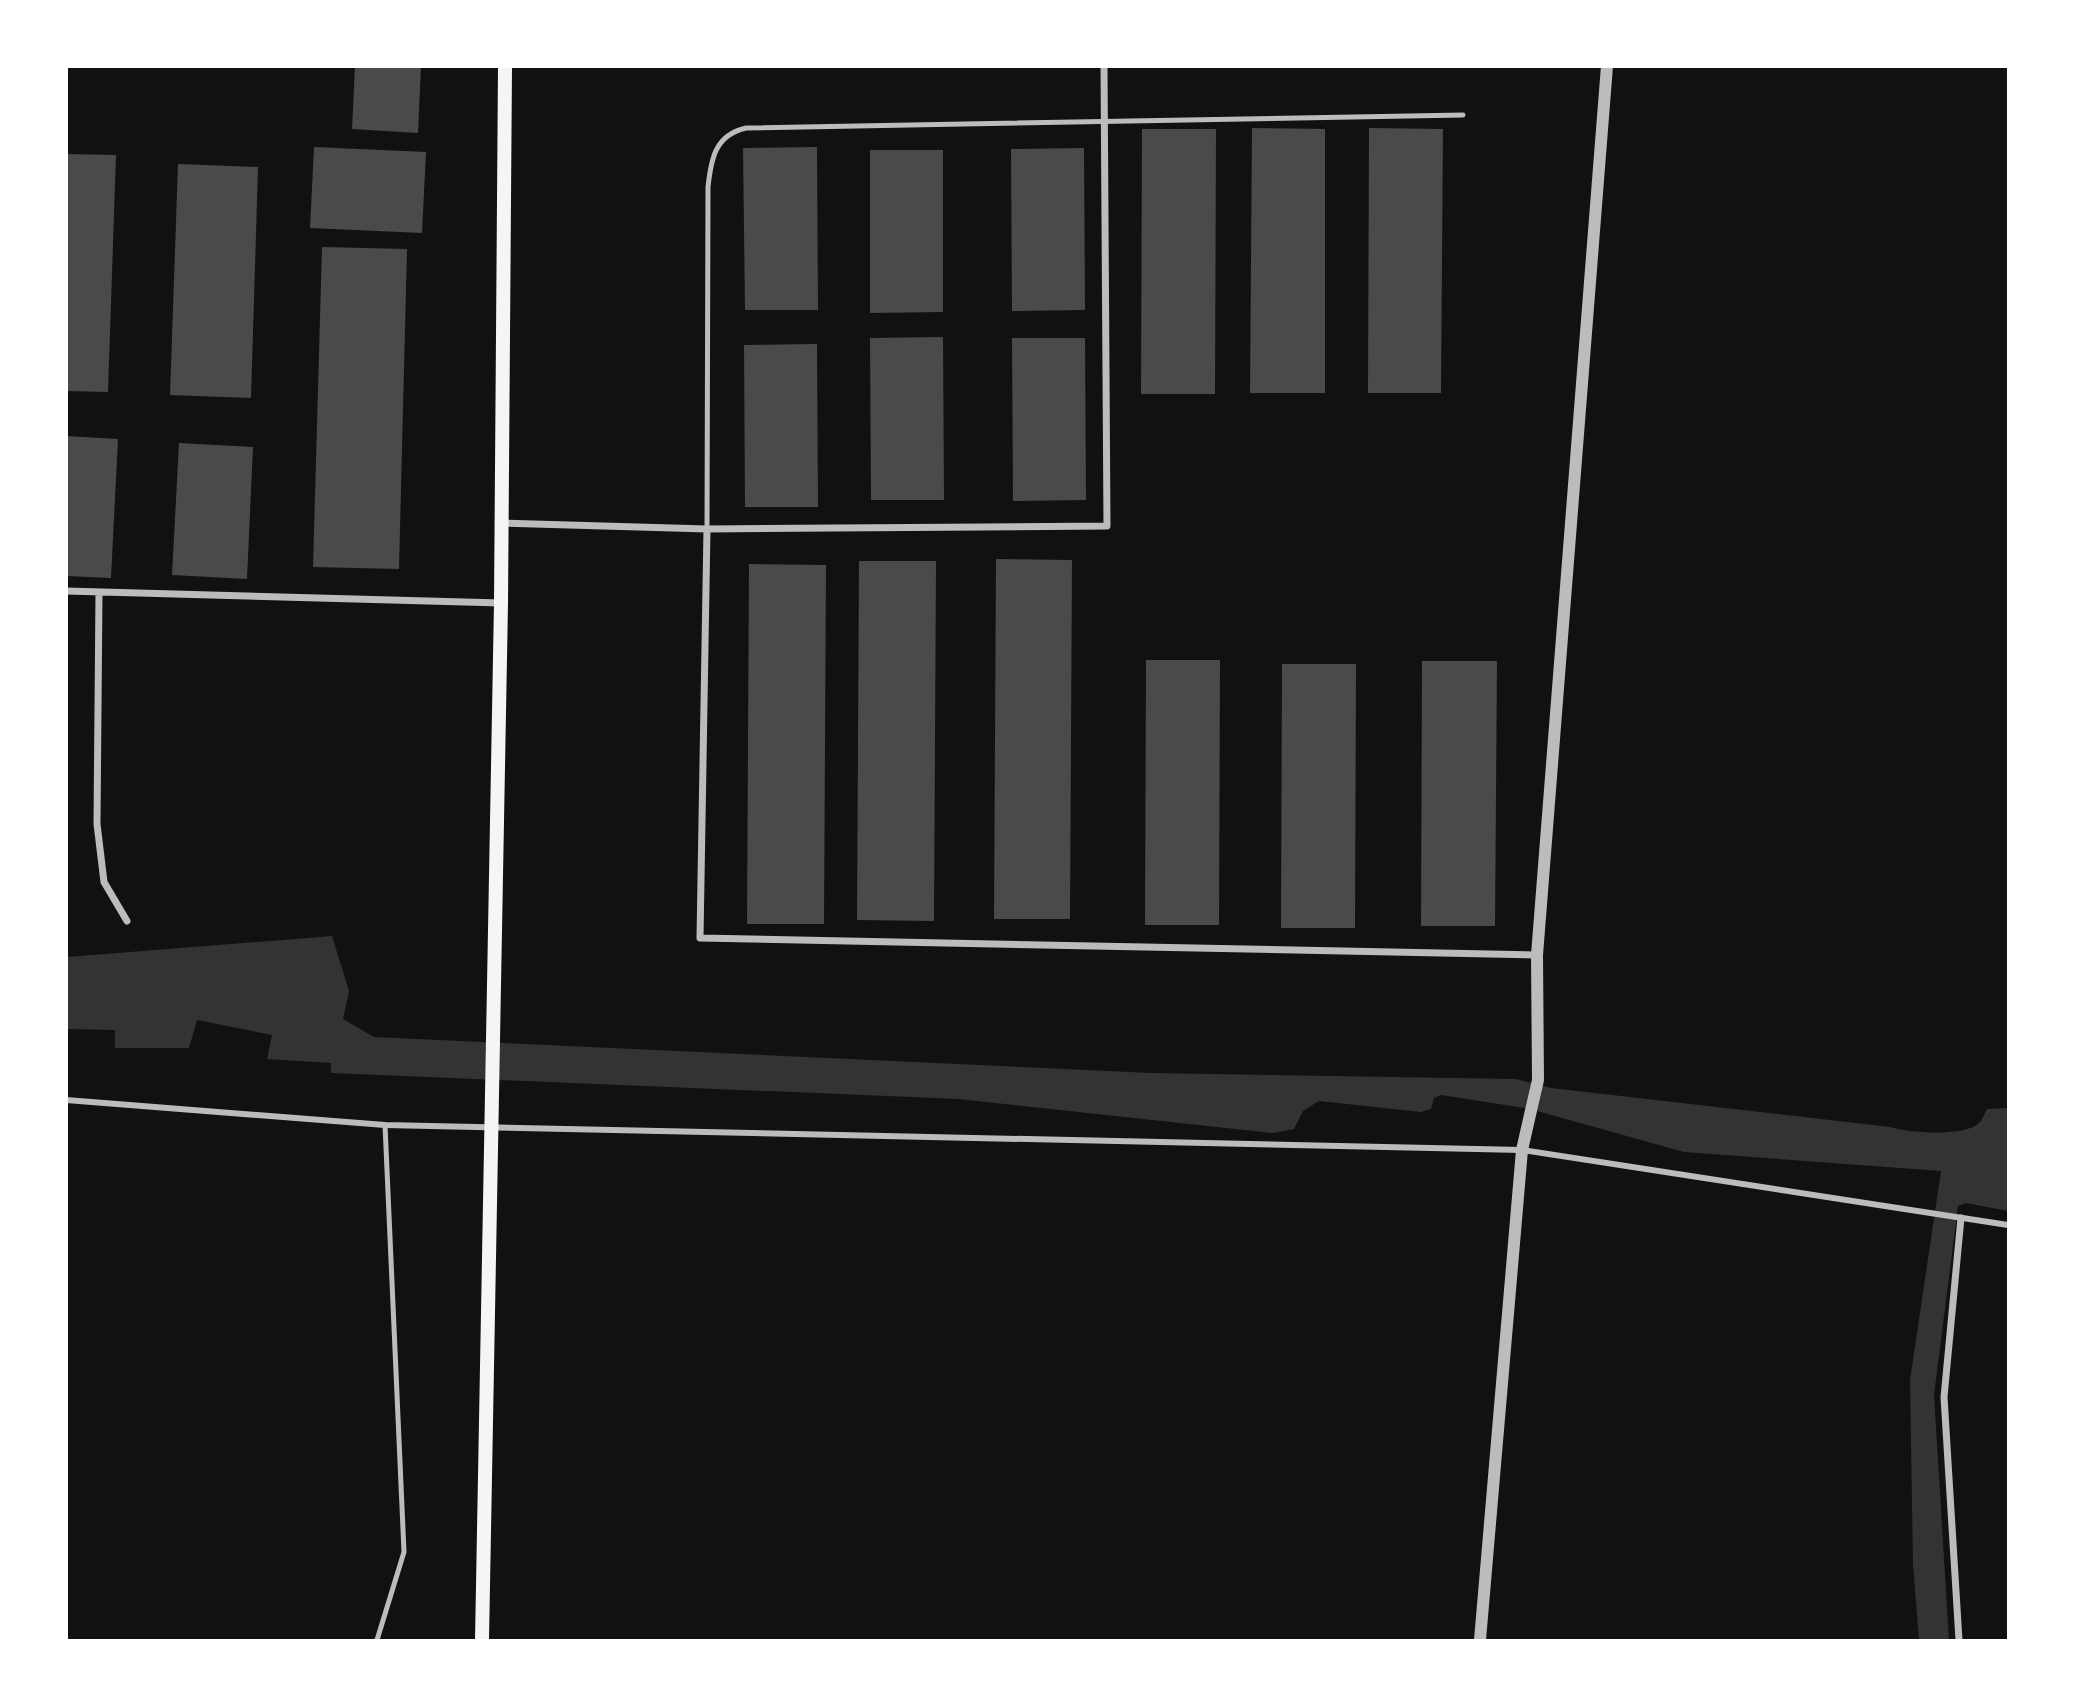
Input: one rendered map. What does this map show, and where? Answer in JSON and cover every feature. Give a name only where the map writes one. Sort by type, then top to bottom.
[{"type":"main road","points":[[482,1640],[501,603],[505,66]]},
{"type":"street","points":[[500,523],[707,529],[1107,526],[1104,66]]},
{"type":"street","points":[[1480,1640],[1522,1150],[1538,1080],[1537,955],[1607,66]]},
{"type":"street","points":[[707,529],[700,938],[1537,955]]},
{"type":"street","points":[[66,591],[501,603]]},
{"type":"street","points":[[99,592],[97,824],[104,882],[127,920]]},
{"type":"street","points":[[66,1100],[385,1125],[1522,1150],[2008,1225]]},
{"type":"street","points":[[1959,1640],[1944,1396],[1960,1218]]},
{"type":"lane","points":[[707,529],[708,187],[713,154],[727,134],[746,128],[1104,119],[1463,115]]},
{"type":"lane","points":[[377,1640],[404,1552],[385,1125]]},
{"type":"shaded area","points":[[332,936],[349,991],[343,1019],[374,1037],[1151,1073],[1516,1079],[1551,1088],[1922,1132],[1962,1130],[1979,1123],[1987,1109],[2008,1108],[2008,1211],[1966,1203],[1958,1206],[1934,1395],[1949,1640],[1919,1640],[1913,1564],[1910,1380],[1941,1171],[1684,1152],[1530,1109],[1441,1095],[1434,1098],[1431,1109],[1421,1112],[1319,1101],[1303,1111],[1294,1129],[1273,1133],[959,1099],[331,1073],[331,1063],[267,1059],[272,1035],[197,1020],[189,1048],[115,1048],[115,1030],[67,1029],[67,957]]},
{"type":"building","points":[[355,66],[421,66],[418,133],[352,129]]},
{"type":"building","points":[[1252,128],[1325,129],[1325,393],[1250,393]]},
{"type":"building","points":[[1369,128],[1443,129],[1441,393],[1368,393]]},
{"type":"building","points":[[1142,129],[1216,129],[1215,394],[1141,394]]},
{"type":"building","points":[[314,147],[426,152],[422,233],[310,228]]},
{"type":"building","points":[[817,147],[818,310],[745,310],[743,148]]},
{"type":"building","points":[[1084,148],[1085,310],[1012,311],[1011,149]]},
{"type":"building","points":[[870,150],[943,150],[943,312],[870,313]]},
{"type":"building","points":[[66,154],[116,155],[108,392],[66,391]]},
{"type":"building","points":[[178,164],[258,167],[251,398],[170,395]]},
{"type":"building","points":[[322,247],[407,249],[399,569],[313,567]]},
{"type":"building","points":[[943,337],[944,500],[871,500],[870,338]]},
{"type":"building","points":[[1012,338],[1085,338],[1086,500],[1013,501]]},
{"type":"building","points":[[817,344],[818,507],[745,507],[744,345]]},
{"type":"building","points":[[66,436],[118,439],[111,578],[66,576]]},
{"type":"building","points":[[179,443],[253,447],[247,579],[172,575]]},
{"type":"building","points":[[996,559],[1072,560],[1070,919],[994,919]]},
{"type":"building","points":[[859,561],[936,561],[934,921],[857,920]]},
{"type":"building","points":[[749,564],[826,565],[824,924],[747,924]]},
{"type":"building","points":[[1146,660],[1220,660],[1219,925],[1145,925]]},
{"type":"building","points":[[1422,661],[1497,661],[1495,926],[1421,926]]},
{"type":"building","points":[[1282,664],[1356,664],[1355,928],[1281,928]]}]
